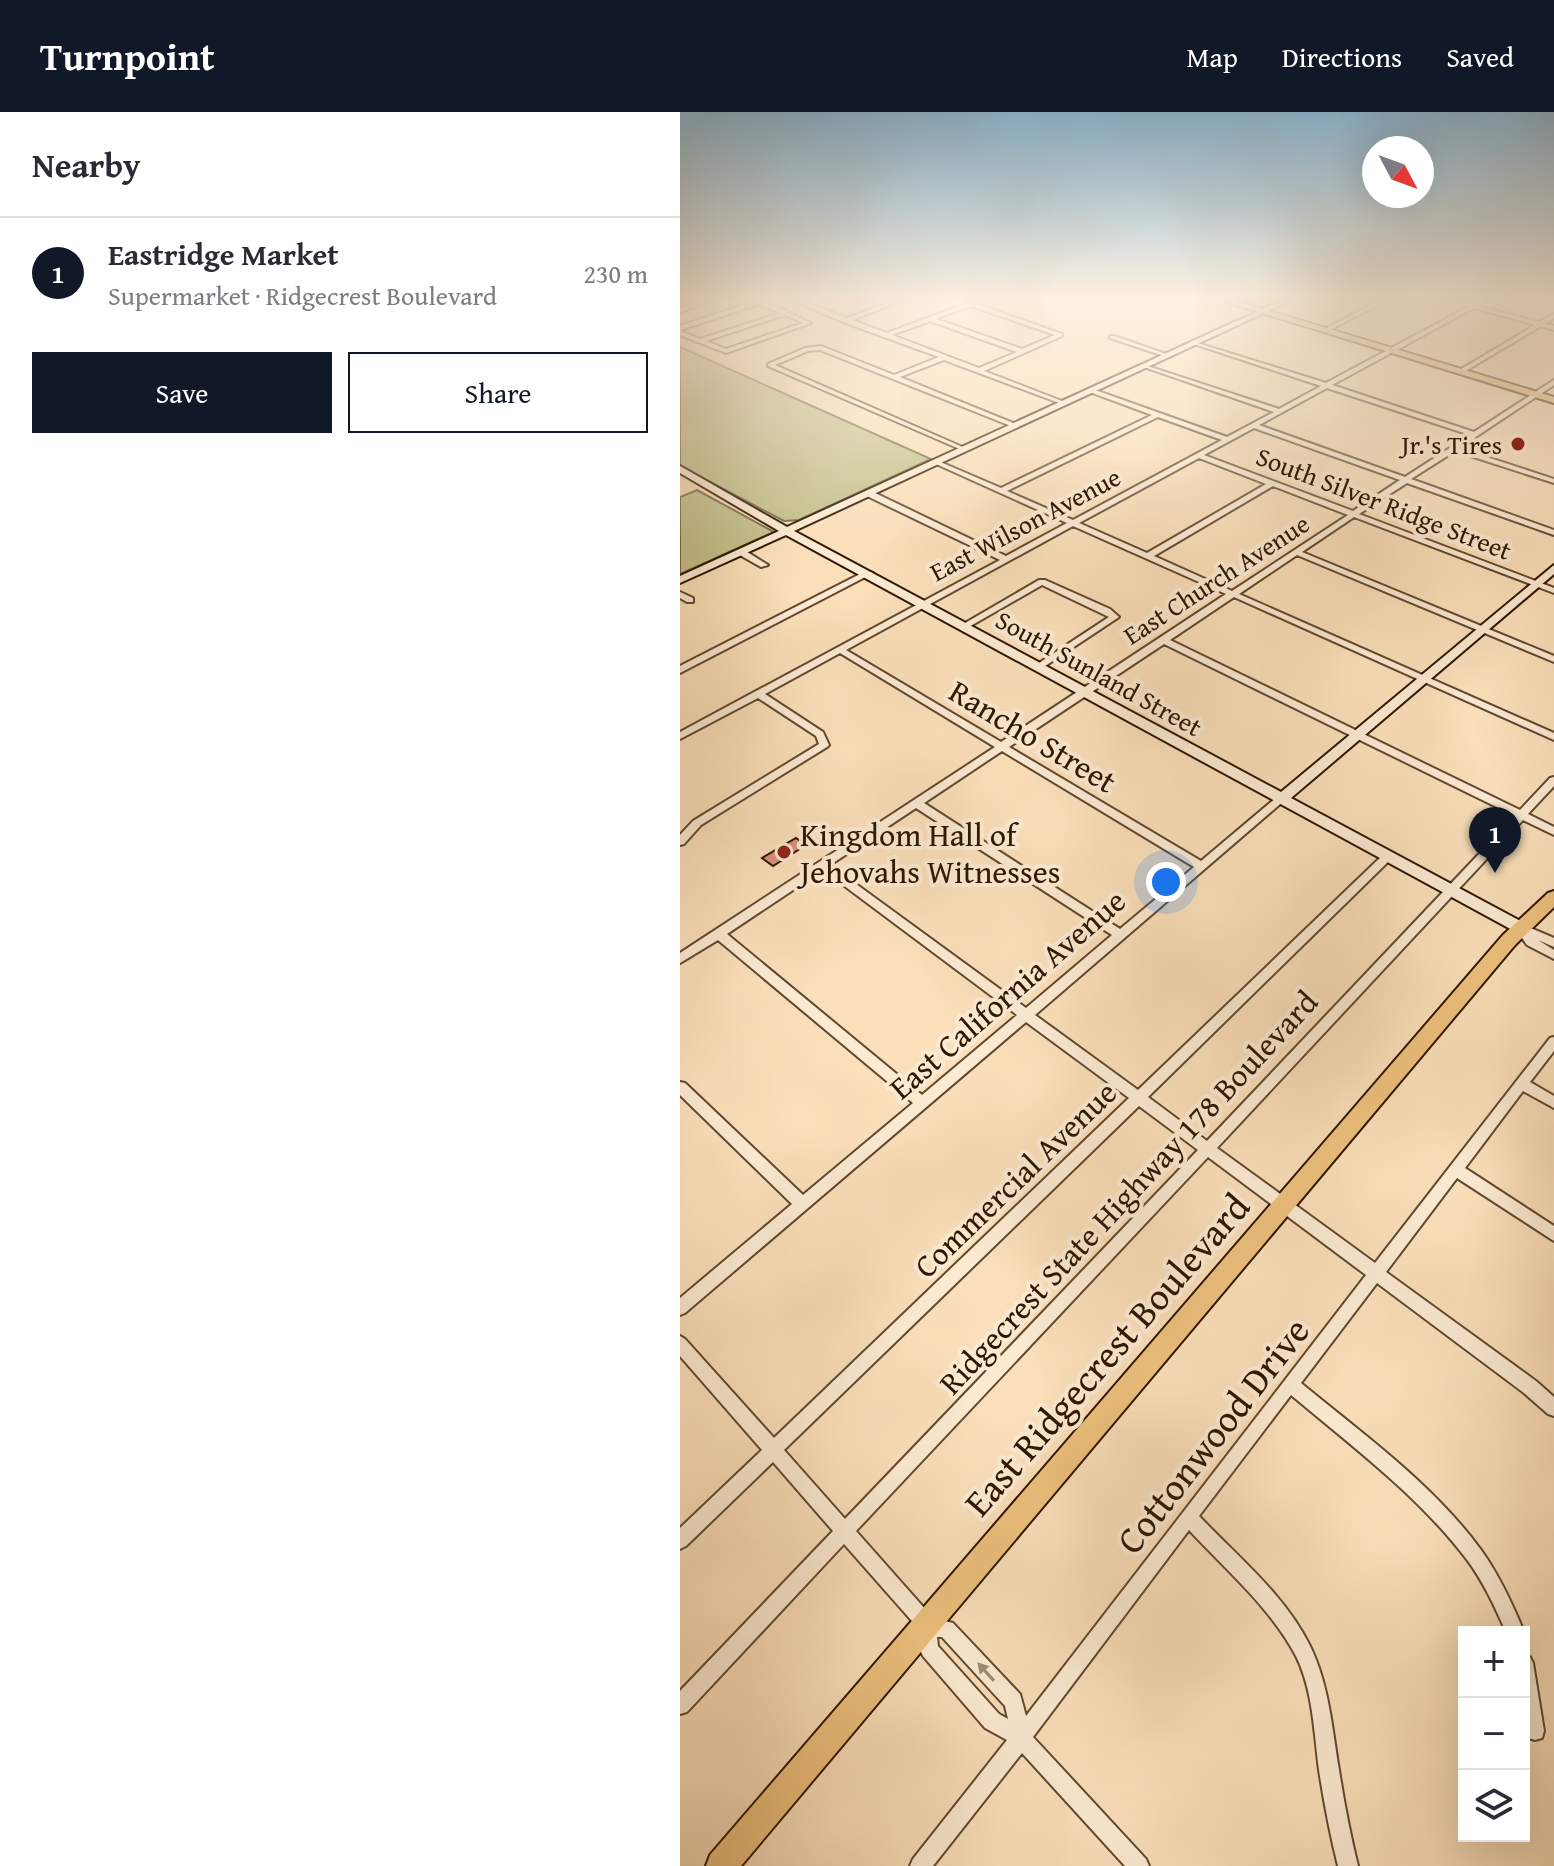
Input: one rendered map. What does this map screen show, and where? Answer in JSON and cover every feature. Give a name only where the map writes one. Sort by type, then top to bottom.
[{"type":"main road","points":[[1507,383],[1554,397]]},
{"type":"main road","name":"East Ridgecrest Boulevard","points":[[721,1866],[1521,928],[1533,921],[1554,897]]},
{"type":"street","points":[[811,383],[964,449]]},
{"type":"street","points":[[909,383],[1016,426]]},
{"type":"street","points":[[1010,383],[1064,403]]},
{"type":"street","points":[[680,580],[1110,383]]},
{"type":"street","points":[[1195,383],[1278,411]]},
{"type":"street","points":[[1316,383],[1475,434]]},
{"type":"street","name":"East Wilson Avenue","points":[[680,736],[763,696],[839,649],[1332,383]]},
{"type":"street","name":"East Church Avenue","points":[[680,959],[1553,383]]},
{"type":"street","points":[[1092,391],[1226,439]]},
{"type":"street","points":[[1002,491],[1158,414]]},
{"type":"street","points":[[1253,425],[1554,533]]},
{"type":"street","points":[[1454,448],[1554,481]]},
{"type":"street","name":"South Silver Ridge Street","points":[[1198,455],[1554,591]]},
{"type":"street","points":[[936,462],[1554,737]]},
{"type":"street","name":"South Sunland Street","points":[[680,469],[788,531],[1521,928]]},
{"type":"street","points":[[1542,477],[1554,469]]},
{"type":"street","points":[[1148,556],[1271,484]]},
{"type":"street","points":[[870,494],[1005,559]]},
{"type":"street","points":[[741,552],[764,565]]},
{"type":"street","points":[[1296,552],[1554,659]]},
{"type":"street","name":"East California Avenue","points":[[680,1308],[1554,568]]},
{"type":"street","points":[[680,670],[869,573]]},
{"type":"street","points":[[964,626],[1038,582],[1044,582],[1115,617],[1039,667]]},
{"type":"street","points":[[680,594],[690,600]]},
{"type":"street","points":[[1163,640],[1554,831]]},
{"type":"street","name":"Rancho Street","points":[[839,649],[1201,866]]},
{"type":"street","points":[[680,841],[697,823],[820,750],[825,742],[820,734],[763,696]]},
{"type":"street","name":"Ridgecrest State Highway 178 Boulevard","points":[[680,1705],[1554,780]]},
{"type":"street","points":[[916,803],[1119,934]]},
{"type":"street","name":"Commercial Avenue","points":[[680,1540],[1388,857]]},
{"type":"street","points":[[823,865],[1554,1408]]},
{"type":"street","points":[[1521,928],[1554,943]]},
{"type":"street","points":[[1521,928],[1531,942],[1554,955]]},
{"type":"street","points":[[718,933],[923,1104]]},
{"type":"street","name":"Cottonwood Drive","points":[[920,1866],[1554,1042]]},
{"type":"street","points":[[1522,1084],[1554,1103]]},
{"type":"street","points":[[680,1087],[803,1205]]},
{"type":"street","points":[[1457,1170],[1554,1234]]},
{"type":"street","points":[[680,1344],[928,1626],[929,1650],[992,1721],[1021,1738],[1139,1866]]},
{"type":"street","points":[[1290,1384],[1453,1525],[1484,1568],[1512,1626]]},
{"type":"street","points":[[1188,1517],[1266,1601],[1295,1636],[1304,1653],[1318,1692],[1336,1814],[1348,1866]]},
{"type":"street","points":[[928,1626],[947,1629],[1013,1701],[1021,1738]]},
{"type":"street","points":[[1530,1698],[1535,1731]]},
{"type":"shaded area","points":[[680,383],[760,383],[931,459],[799,520],[784,521],[680,466]]},
{"type":"shaded area","points":[[697,490],[774,532],[680,574],[680,497]]},
{"type":"building","name":"Kingdom Hall of Jehovahs Witnesses","points":[[796,838],[806,845],[773,866],[762,858]]},
{"type":"place","name":"Jr.'s Tires","points":[[1518,444]]},
{"type":"place","name":"Kingdom Hall of Jehovahs Witnesses","points":[[784,852]]},
{"type":"place","name":"Eastridge Market","points":[[1495,873]]}]
